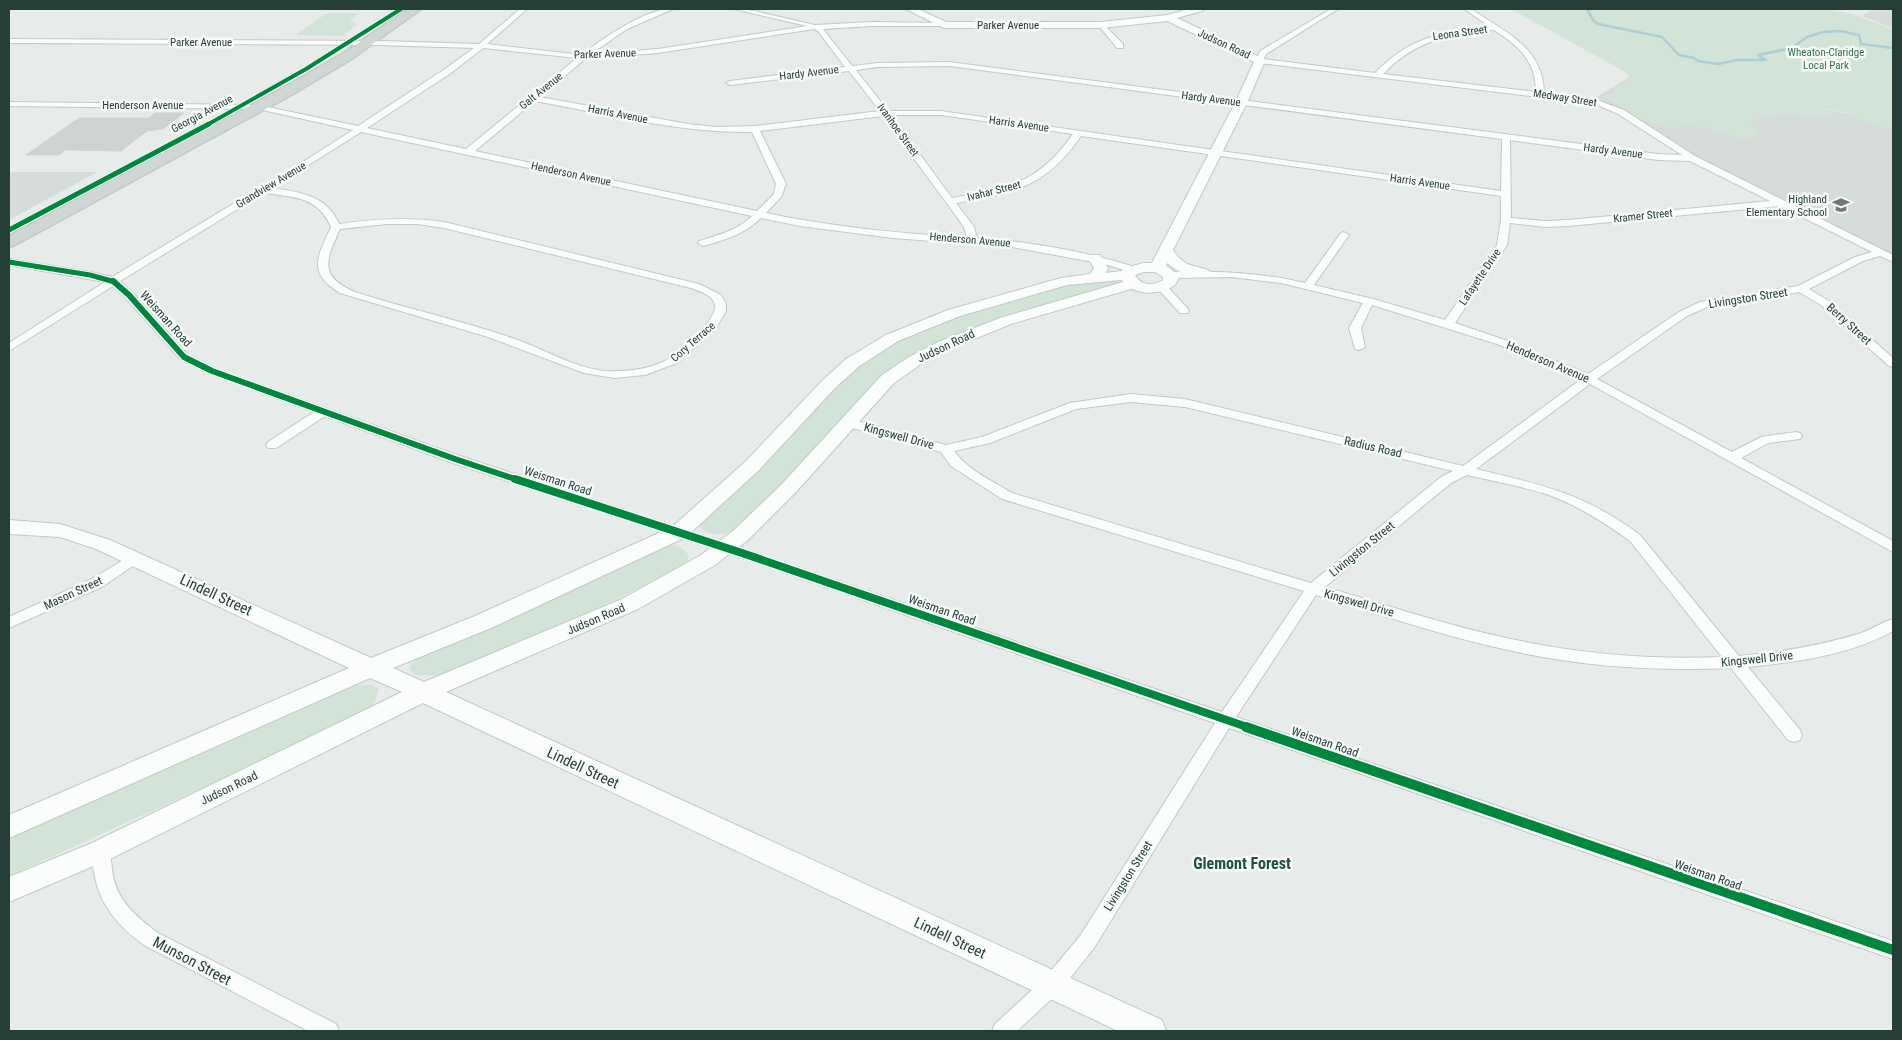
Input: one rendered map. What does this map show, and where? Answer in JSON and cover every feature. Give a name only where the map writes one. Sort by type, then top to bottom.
[{"type":"main road","name":"Georgia Avenue","points":[[9,230],[297,75],[351,43],[400,9]]},
{"type":"main road","name":"Georgia Avenue","points":[[9,242],[258,107],[367,43],[415,9]]},
{"type":"street","name":"Grandview Avenue","points":[[9,348],[113,281],[362,128],[448,71],[524,9]]},
{"type":"street","name":"Galt Avenue","points":[[469,151],[599,44],[625,28],[670,9]]},
{"type":"street","points":[[737,9],[816,27]]},
{"type":"street","points":[[911,9],[944,25]]},
{"type":"street","name":"Parker Avenue","points":[[9,41],[367,43],[481,46],[537,53],[584,56],[658,51],[816,27],[872,24],[1101,25],[1138,23],[1168,18],[1199,9]]},
{"type":"street","points":[[1260,61],[1264,54],[1335,9]]},
{"type":"street","points":[[1467,9],[1513,39],[1528,56],[1538,73],[1540,94]]},
{"type":"street","name":"Judson Road","points":[[1163,277],[1167,252],[1242,102],[1260,61],[1168,18]]},
{"type":"street","points":[[1101,25],[1120,46]]},
{"type":"street","name":"Ivanhoe Street","points":[[816,27],[886,113],[891,123],[969,227],[972,239]]},
{"type":"street","name":"Leona Street","points":[[1378,74],[1388,63],[1428,38],[1462,30],[1494,28]]},
{"type":"street","name":"Medway Street","points":[[1260,61],[1540,94],[1597,102],[1610,106],[1692,158],[1887,256]]},
{"type":"street","name":"Hardy Avenue","points":[[730,83],[850,68],[897,64],[949,64],[1506,137],[1658,156],[1692,158]]},
{"type":"street","name":"Harris Avenue","points":[[533,98],[688,127],[716,130],[755,129],[886,113],[941,113],[1506,194]]},
{"type":"street","name":"Henderson Avenue","points":[[9,104],[258,107],[760,214],[844,229],[893,235],[972,239],[1095,258],[1130,276]]},
{"type":"street","points":[[703,243],[734,233],[749,224],[778,195],[781,184],[755,129]]},
{"type":"street","name":"Ivahar Street","points":[[950,201],[989,194],[1026,183],[1043,174],[1056,163],[1078,133]]},
{"type":"street","name":"Lafayette Drive","points":[[1448,324],[1502,245],[1506,220],[1506,137]]},
{"type":"street","points":[[263,190],[298,196],[317,202],[330,212],[336,227]]},
{"type":"street","name":"Kramer Street","points":[[1506,220],[1545,224],[1568,223],[1780,203]]},
{"type":"street","name":"Cory Terrace","points":[[404,220],[444,225],[700,288],[710,292],[719,301],[720,315],[715,324],[671,362],[639,372],[618,375],[596,373],[464,325],[344,290],[326,277],[321,264],[336,227],[404,220]]},
{"type":"street","points":[[1308,286],[1344,235]]},
{"type":"street","points":[[1167,252],[1170,259],[1178,266],[1203,273]]},
{"type":"street","name":"Livingston Street","points":[[1002,1031],[1052,986],[1087,942],[1225,720],[1312,590],[1446,480],[1466,470],[1589,379],[1683,314],[1704,304],[1801,289],[1859,259],[1887,256]]},
{"type":"street","points":[[1095,258],[1101,268],[1096,277]]},
{"type":"street","name":"Weisman Road","points":[[9,262],[90,275],[113,281],[129,295],[184,357],[212,371],[455,459],[679,532],[1893,950]]},
{"type":"street","points":[[1163,277],[1148,288],[1130,276],[1143,266],[1163,277],[1184,311]]},
{"type":"street","name":"Henderson Avenue","points":[[1163,277],[1203,273],[1251,276],[1308,286],[1448,324],[1501,342],[1589,379],[1893,547]]},
{"type":"street","name":"Judson Road","points":[[9,827],[370,668],[483,622],[679,532],[752,466],[852,363],[892,338],[954,313],[1066,281],[1096,277],[1130,276]]},
{"type":"street","name":"Judson Road","points":[[9,890],[101,851],[422,693],[630,604],[708,560],[741,535],[789,488],[888,379],[929,351],[985,328],[1130,276]]},
{"type":"street","name":"Berry Street","points":[[1801,289],[1825,303],[1893,364]]},
{"type":"street","points":[[1358,347],[1355,328],[1368,301]]},
{"type":"street","name":"Radius Road","points":[[946,449],[986,440],[1074,406],[1131,398],[1185,402],[1547,490],[1578,500],[1603,514],[1635,538],[1794,735]]},
{"type":"street","points":[[272,445],[324,411]]},
{"type":"street","name":"Kingswell Drive","points":[[849,422],[946,449],[963,469],[1007,496],[1312,590],[1457,632],[1531,649],[1651,664],[1736,662],[1802,654],[1863,639],[1893,624]]},
{"type":"street","points":[[1733,457],[1765,440],[1796,436]]},
{"type":"street","name":"Lindell Street","points":[[9,528],[53,528],[81,535],[135,558],[1152,1031]]},
{"type":"street","name":"Mason Street","points":[[9,623],[97,583],[135,558]]},
{"type":"street","name":"Munson Street","points":[[101,851],[105,883],[121,916],[130,925],[150,939],[329,1031]]},
{"type":"shaded area","points":[[1874,9],[1893,9],[1893,28],[1862,16]]},
{"type":"shaded area","name":"Highland Elementary School","points":[[1639,71],[1893,123],[1893,259],[1683,151],[1597,97]]},
{"type":"shaded area","points":[[9,172],[97,172],[9,220]]},
{"type":"green space","name":"Wheaton-Claridge Local Park","points":[[1511,9],[1826,9],[1851,14],[1893,29],[1893,131],[1852,116],[1854,114],[1822,108],[1835,116],[1776,114],[1751,121],[1757,138],[1738,138],[1704,127],[1669,128],[1640,119],[1604,97],[1630,77],[1622,70]]},
{"type":"green space","points":[[327,13],[358,13],[350,21],[357,24],[342,36],[296,35]]},
{"type":"green space","points":[[1117,279],[1119,285],[958,334],[921,350],[903,361],[871,387],[743,523],[735,529],[721,534],[712,534],[700,527],[701,522],[853,368],[902,337],[933,324],[1061,285]]},
{"type":"green space","points":[[672,545],[686,552],[689,557],[686,563],[596,609],[441,676],[417,675],[409,670],[412,663],[424,654],[662,546]]},
{"type":"green space","points":[[356,685],[371,685],[379,689],[371,711],[9,876],[9,837],[335,691]]},
{"type":"building","points":[[155,113],[184,113],[163,129],[147,131],[121,151],[65,150],[59,155],[26,155],[79,118],[149,118]]},
{"type":"waterway","points":[[1587,9],[1593,20],[1598,24],[1662,37],[1679,55],[1694,58],[1698,61],[1718,64],[1737,60],[1766,60],[1758,55],[1792,48],[1807,37],[1823,32],[1840,31],[1859,35],[1861,44],[1893,48]]},
{"type":"cycle path","points":[[9,230],[257,98],[354,40],[401,9]]},
{"type":"cycle path","points":[[9,262],[90,275],[113,281],[129,295],[184,357],[212,371],[455,459],[742,553],[1893,950]]},
{"type":"place","name":"Highland Elementary School","points":[[1841,205]]},
{"type":"district","name":"Glemont Forest","points":[[1242,863]]}]
